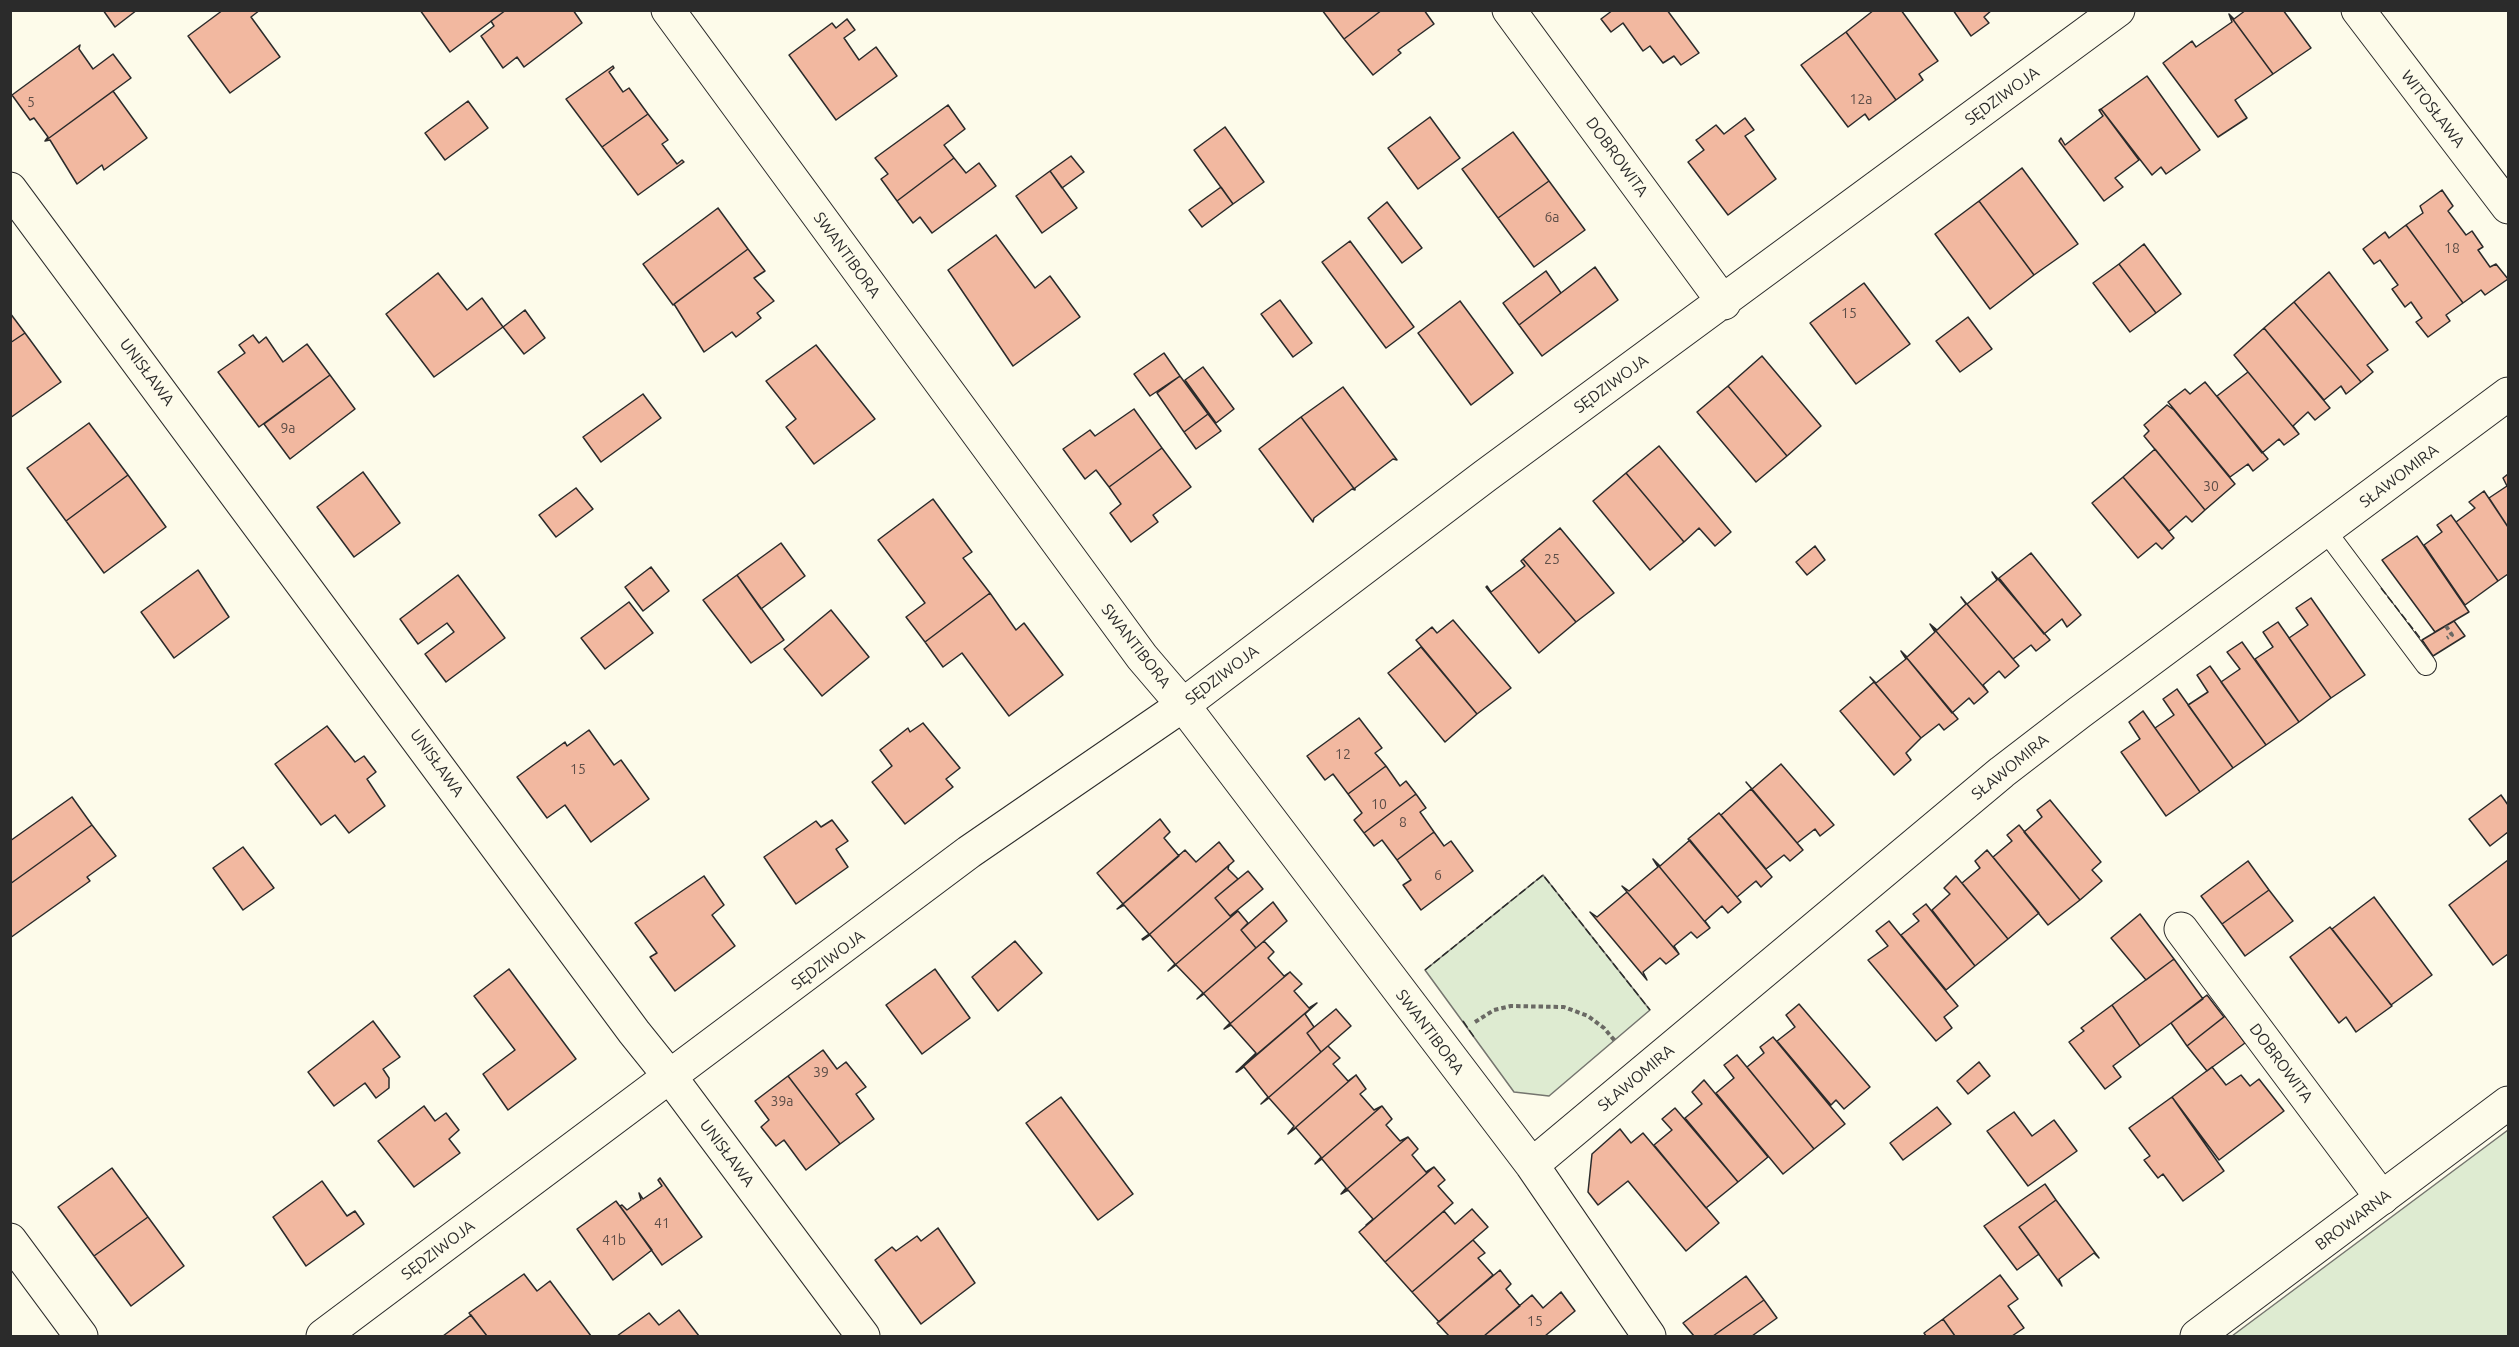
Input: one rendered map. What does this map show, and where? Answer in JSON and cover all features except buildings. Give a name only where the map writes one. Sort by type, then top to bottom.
[{"type":"street","name":"SWANTIBORA","points":[[668,10],[1142,657],[1183,705],[1532,1165],[1649,1336]]},
{"type":"street","name":"DOBROWITA","points":[[1509,10],[1724,303]]},
{"type":"street","name":"SĘDZIWOJA","points":[[323,1336],[671,1078],[969,852],[1183,705],[1485,476],[1724,303],[2118,10]]},
{"type":"street","name":"WITOSŁAWA","points":[[2358,10],[2508,207]]},
{"type":"street","name":"UNISŁAWA","points":[[10,189],[634,1032],[671,1078],[863,1336]]},
{"type":"street","name":"SŁAWOMIRA","points":[[1532,1165],[2002,772],[2508,394]]},
{"type":"street","name":"DOBROWITA","points":[[2181,929],[2382,1198]]},
{"type":"street","name":"BROWARNA","points":[[2197,1336],[2508,1103]]},
{"type":"street","points":[[10,1240],[81,1336]]},
{"type":"lane","points":[[2325,530],[2426,665]]},
{"type":"path","points":[[2446,626],[2452,635]]},
{"type":"path","points":[[1468,1029],[1494,1010],[1511,1006],[1540,1005],[1564,1007],[1588,1016],[1604,1028],[1615,1041]]},
{"type":"green space","points":[[1543,875],[1650,1010],[1549,1096],[1514,1092],[1425,970]]},
{"type":"green space","points":[[2508,1130],[2508,1336],[2232,1336]]},
{"type":"fence","points":[[2381,588],[2424,643]]},
{"type":"fence","points":[[1425,970],[1543,875],[1650,1010]]},
{"type":"fence","points":[[1463,1021],[1474,1037]]}]
